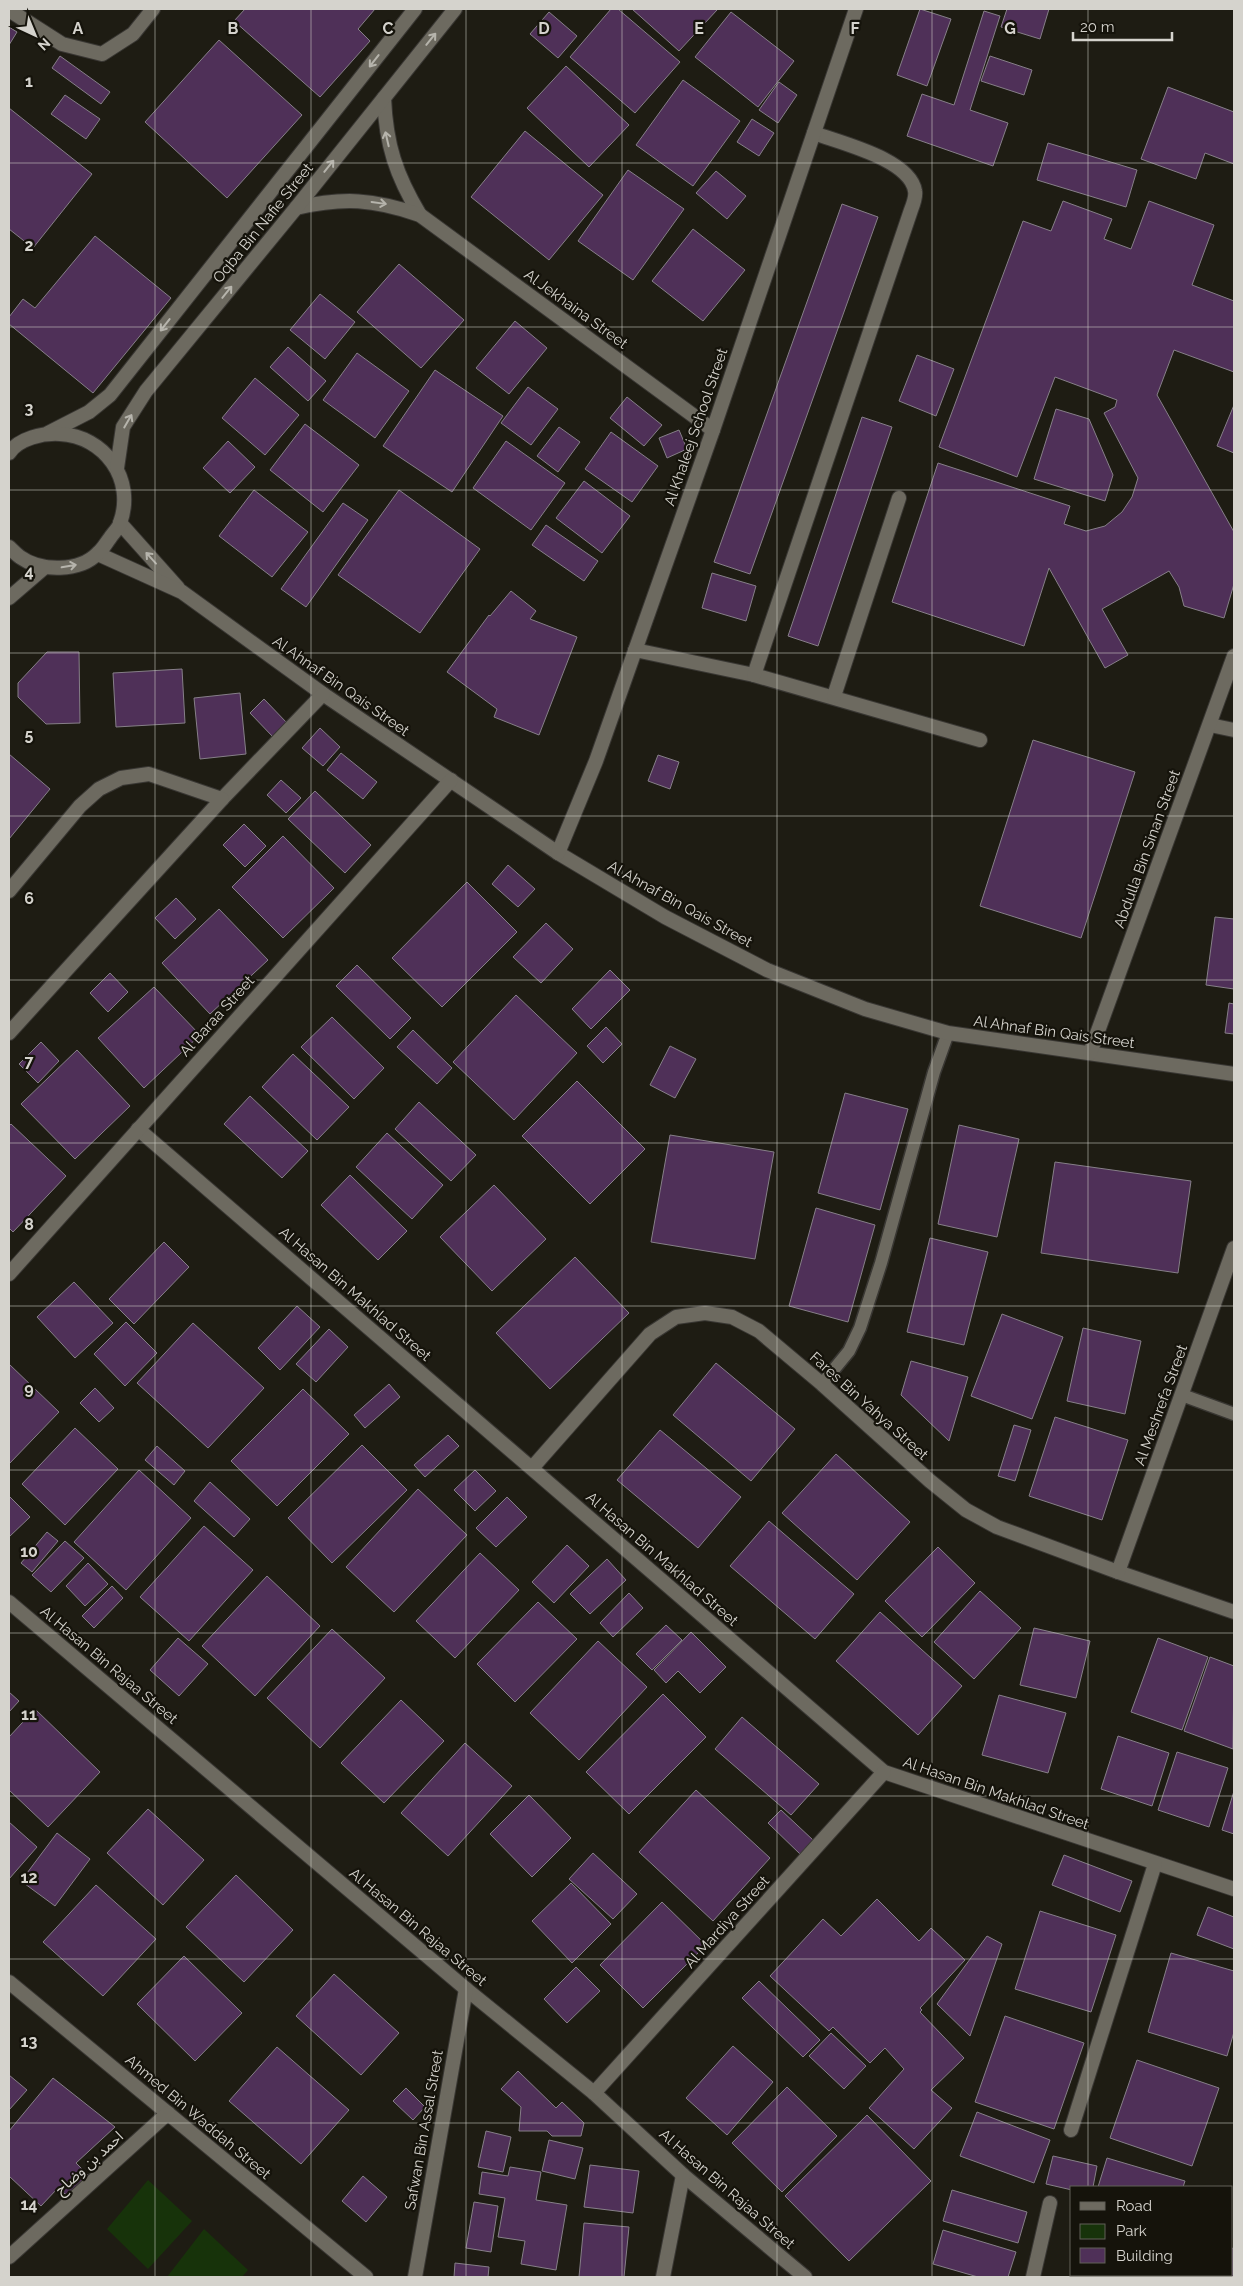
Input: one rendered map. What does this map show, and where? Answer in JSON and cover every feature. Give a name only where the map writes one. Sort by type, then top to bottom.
[{"type":"street","points":[[9,10],[62,44],[102,54],[133,34],[154,9]]},
{"type":"street","name":"Oqba Bin Nafie Street","points":[[10,451],[28,439],[48,433],[89,412],[110,395],[415,9]]},
{"type":"street","name":"Oqba Bin Nafie Street","points":[[116,468],[123,427],[146,391],[296,208],[455,9]]},
{"type":"street","name":"Al Khaleej School Street","points":[[558,853],[596,761],[713,430],[856,9]]},
{"type":"street","name":"Al Jekhaina Street","points":[[384,98],[385,130],[392,160],[404,189],[420,215]]},
{"type":"street","points":[[754,675],[911,210],[915,191],[906,172],[892,162],[814,133]]},
{"type":"street","name":"Al Jekhaina Street","points":[[296,208],[327,201],[358,200],[390,205],[420,215],[713,430]]},
{"type":"street","points":[[9,547],[20,558],[45,567],[64,568],[82,564],[98,554],[120,523],[124,495],[116,468],[99,447],[75,435],[48,433]]},
{"type":"street","points":[[834,696],[899,498]]},
{"type":"street","name":"Al Ahnaf Bin Qais Street","points":[[120,523],[182,592]]},
{"type":"street","name":"Al Ahnaf Bin Qais Street","points":[[98,554],[182,592],[323,694],[558,853],[665,917],[767,970],[865,1009],[948,1034],[1234,1074]]},
{"type":"street","points":[[9,598],[45,567]]},
{"type":"street","points":[[635,650],[754,675],[834,696],[980,740]]},
{"type":"street","name":"Abdulla Bin Sinan Street","points":[[1090,1053],[1234,656]]},
{"type":"street","points":[[9,1033],[222,799],[323,694]]},
{"type":"street","points":[[1210,725],[1234,730]]},
{"type":"street","points":[[9,891],[80,806],[99,789],[121,778],[148,774],[222,799]]},
{"type":"street","name":"Al Baraa Street","points":[[9,1274],[450,780]]},
{"type":"street","name":"Al Hasan Bin Makhlad Street","points":[[138,1129],[884,1772],[1234,1889]]},
{"type":"street","name":"Al Meshrefa Street","points":[[1118,1572],[1234,1248]]},
{"type":"street","name":"Fares Bin Yahya Street","points":[[532,1468],[650,1334],[676,1317],[705,1313],[732,1317],[759,1331],[822,1384],[930,1481],[966,1510],[997,1527],[1118,1572],[1234,1610]]},
{"type":"street","name":"Al Hasan Bin Rajaa Street","points":[[9,1602],[466,1989],[594,2093],[683,2175],[805,2277]]},
{"type":"street","name":"Al Mardiya Street","points":[[594,2093],[884,1772]]},
{"type":"street","points":[[1071,2130],[1155,1864]]},
{"type":"street","name":"Ahmed Bin Waddah Street","points":[[9,1982],[366,2277]]},
{"type":"street","name":"Safwan Bin Assal Street","points":[[415,2277],[466,1989]]},
{"type":"street","name":"احمد بن وضاح","points":[[9,2257],[168,2113]]},
{"type":"street","points":[[663,2277],[683,2175]]},
{"type":"street","points":[[1032,2277],[1050,2203]]},
{"type":"lane","points":[[822,1384],[849,1351],[860,1328],[881,1263],[934,1072],[948,1034]]},
{"type":"lane","points":[[1182,1395],[1234,1414]]},
{"type":"green space","points":[[148,2180],[192,2221],[148,2269],[107,2229]]},
{"type":"green space","points":[[204,2229],[248,2270],[242,2277],[167,2277]]},
{"type":"building","points":[[245,9],[375,9],[358,29],[370,41],[320,97],[234,21]]},
{"type":"building","points":[[611,9],[618,9],[680,62],[635,113],[570,57]]},
{"type":"building","points":[[632,9],[716,9],[717,10],[679,51]]},
{"type":"building","points":[[920,9],[951,19],[927,86],[897,75]]},
{"type":"building","points":[[1007,9],[1049,9],[1040,39],[1001,27]]},
{"type":"building","points":[[984,11],[1000,16],[970,110],[1008,123],[993,166],[907,136],[922,94],[954,105]]},
{"type":"building","points":[[549,12],[577,36],[558,58],[530,34]]},
{"type":"building","points":[[731,12],[794,61],[758,107],[695,57]]},
{"type":"building","points":[[9,27],[17,32],[9,45]]},
{"type":"building","points":[[219,40],[302,115],[227,198],[145,122]]},
{"type":"building","points":[[60,56],[110,92],[101,104],[52,68]]},
{"type":"building","points":[[990,56],[1032,70],[1024,95],[981,81]]},
{"type":"building","points":[[566,66],[629,125],[589,167],[527,108]]},
{"type":"building","points":[[683,80],[740,121],[693,186],[636,145]]},
{"type":"building","points":[[779,82],[797,95],[778,123],[759,110]]},
{"type":"building","points":[[1168,87],[1234,112],[1234,164],[1205,153],[1196,179],[1141,159]]},
{"type":"building","points":[[65,95],[100,119],[86,139],[51,114]]},
{"type":"building","points":[[9,108],[92,174],[33,248],[9,229]]},
{"type":"building","points":[[752,119],[774,133],[759,156],[737,142]]},
{"type":"building","points":[[525,131],[603,195],[549,260],[471,197]]},
{"type":"building","points":[[1048,143],[1137,170],[1126,207],[1037,180]]},
{"type":"building","points":[[628,170],[684,209],[633,280],[578,241]]},
{"type":"building","points":[[716,171],[746,196],[727,219],[696,193]]},
{"type":"building","points":[[1063,201],[1112,219],[1104,239],[1131,249],[1149,201],[1214,225],[1192,285],[1234,301],[1234,372],[1174,350],[1157,395],[1234,532],[1234,584],[1224,618],[1184,606],[1179,587],[1169,571],[1102,609],[1128,655],[1105,668],[1049,568],[1024,646],[892,602],[938,463],[1070,506],[1064,524],[1086,531],[1105,526],[1122,512],[1132,497],[1138,478],[1104,413],[1115,407],[1117,400],[1055,377],[1017,477],[939,447],[1023,221],[1051,231]]},
{"type":"building","points":[[842,204],[878,217],[750,574],[714,562]]},
{"type":"building","points":[[693,229],[745,270],[703,321],[652,281]]},
{"type":"building","points":[[95,236],[171,298],[93,393],[9,324],[9,317],[23,299],[35,308]]},
{"type":"building","points":[[399,264],[464,320],[421,368],[357,312]]},
{"type":"building","points":[[320,294],[355,322],[325,359],[290,330]]},
{"type":"building","points":[[515,321],[547,348],[509,394],[476,368]]},
{"type":"building","points":[[288,347],[326,381],[308,401],[270,367]]},
{"type":"building","points":[[357,353],[409,391],[375,438],[323,400]]},
{"type":"building","points":[[917,355],[954,369],[936,416],[899,401]]},
{"type":"building","points":[[435,370],[503,416],[452,492],[383,446]]},
{"type":"building","points":[[255,378],[299,415],[265,455],[222,418]]},
{"type":"building","points":[[528,387],[558,409],[531,445],[501,423]]},
{"type":"building","points":[[627,397],[662,425],[644,446],[610,418]]},
{"type":"building","points":[[1234,405],[1234,453],[1217,446]]},
{"type":"building","points":[[1056,409],[1089,419],[1113,475],[1105,501],[1034,479]]},
{"type":"building","points":[[862,417],[892,427],[818,646],[788,636]]},
{"type":"building","points":[[305,424],[359,465],[323,512],[270,470]]},
{"type":"building","points":[[559,427],[580,442],[558,472],[537,456]]},
{"type":"building","points":[[679,430],[687,449],[667,458],[659,438]]},
{"type":"building","points":[[611,432],[658,466],[632,502],[585,469]]},
{"type":"building","points":[[228,441],[255,467],[230,493],[203,468]]},
{"type":"building","points":[[506,441],[565,483],[531,530],[473,488]]},
{"type":"building","points":[[584,481],[630,516],[602,553],[556,518]]},
{"type":"building","points":[[254,490],[308,532],[272,577],[219,536]]},
{"type":"building","points":[[399,490],[480,549],[420,633],[338,575]]},
{"type":"building","points":[[343,503],[368,520],[306,607],[281,589]]},
{"type":"building","points":[[546,525],[598,561],[584,581],[532,545]]},
{"type":"building","points":[[712,573],[756,586],[746,621],[702,608]]},
{"type":"building","points":[[511,591],[536,611],[530,619],[577,637],[539,735],[494,717],[497,709],[447,672],[489,615]]},
{"type":"building","points":[[47,652],[79,652],[80,723],[46,724],[18,697],[18,683]]},
{"type":"building","points":[[182,669],[185,723],[116,727],[113,673]]},
{"type":"building","points":[[240,693],[246,754],[200,759],[194,698]]},
{"type":"building","points":[[264,699],[287,723],[273,737],[250,713]]},
{"type":"building","points":[[320,728],[340,747],[323,766],[302,748]]},
{"type":"building","points":[[1033,740],[1135,772],[1081,938],[980,906]]},
{"type":"building","points":[[341,753],[377,782],[363,799],[327,770]]},
{"type":"building","points":[[9,754],[50,789],[9,839]]},
{"type":"building","points":[[658,755],[679,762],[670,789],[648,781]]},
{"type":"building","points":[[281,780],[301,798],[286,813],[267,795]]},
{"type":"building","points":[[315,791],[371,845],[345,873],[288,819]]},
{"type":"building","points":[[244,824],[266,846],[245,867],[223,845]]},
{"type":"building","points":[[283,836],[334,888],[283,938],[232,887]]},
{"type":"building","points":[[508,865],[535,889],[518,907],[492,884]]},
{"type":"building","points":[[467,882],[517,932],[442,1007],[392,958]]},
{"type":"building","points":[[176,898],[196,919],[175,939],[155,918]]},
{"type":"building","points":[[219,909],[268,960],[210,1014],[162,963]]},
{"type":"building","points":[[1215,917],[1234,919],[1234,989],[1206,985]]},
{"type":"building","points":[[546,923],[573,949],[541,983],[513,957]]},
{"type":"building","points":[[357,965],[411,1018],[390,1039],[336,986]]},
{"type":"building","points":[[610,970],[630,990],[591,1029],[572,1009]]},
{"type":"building","points":[[110,973],[128,992],[108,1012],[90,993]]},
{"type":"building","points":[[154,987],[200,1035],[144,1088],[98,1038]]},
{"type":"building","points":[[516,995],[577,1053],[514,1120],[453,1062]]},
{"type":"building","points":[[1229,1003],[1234,1004],[1234,1034],[1225,1033]]},
{"type":"building","points":[[332,1017],[384,1068],[354,1099],[301,1047]]},
{"type":"building","points":[[606,1027],[622,1044],[603,1063],[587,1046]]},
{"type":"building","points":[[413,1030],[452,1068],[437,1084],[397,1047]]},
{"type":"building","points":[[41,1042],[59,1061],[38,1083],[19,1064]]},
{"type":"building","points":[[670,1046],[696,1059],[675,1098],[650,1085]]},
{"type":"building","points":[[77,1050],[130,1106],[75,1159],[21,1104]]},
{"type":"building","points":[[293,1054],[349,1107],[317,1140],[262,1087]]},
{"type":"building","points":[[577,1081],[645,1149],[590,1204],[522,1136]]},
{"type":"building","points":[[845,1093],[908,1109],[880,1210],[818,1193]]},
{"type":"building","points":[[250,1096],[308,1151],[282,1178],[224,1124]]},
{"type":"building","points":[[419,1102],[476,1155],[451,1181],[395,1129]]},
{"type":"building","points":[[11,1124],[66,1176],[13,1232],[9,1228],[9,1126]]},
{"type":"building","points":[[959,1125],[1019,1139],[997,1237],[938,1224]]},
{"type":"building","points":[[387,1133],[443,1185],[412,1219],[356,1167]]},
{"type":"building","points":[[670,1135],[774,1152],[755,1259],[651,1242]]},
{"type":"building","points":[[1055,1162],[1191,1181],[1178,1273],[1041,1253]]},
{"type":"building","points":[[350,1175],[407,1231],[378,1260],[321,1205]]},
{"type":"building","points":[[494,1185],[546,1239],[492,1291],[440,1237]]},
{"type":"building","points":[[816,1208],[875,1225],[848,1322],[789,1306]]},
{"type":"building","points":[[930,1238],[988,1252],[964,1345],[907,1332]]},
{"type":"building","points":[[164,1242],[189,1267],[134,1324],[109,1299]]},
{"type":"building","points":[[575,1257],[629,1313],[550,1389],[496,1333]]},
{"type":"building","points":[[74,1282],[113,1323],[75,1358],[37,1317]]},
{"type":"building","points":[[297,1306],[320,1327],[280,1370],[258,1348]]},
{"type":"building","points":[[1002,1314],[1063,1337],[1032,1419],[971,1396]]},
{"type":"building","points":[[126,1322],[157,1353],[125,1386],[94,1354]]},
{"type":"building","points":[[193,1323],[264,1388],[208,1448],[137,1383]]},
{"type":"building","points":[[1083,1328],[1141,1341],[1125,1414],[1067,1401]]},
{"type":"building","points":[[329,1329],[348,1347],[316,1382],[296,1364]]},
{"type":"building","points":[[911,1361],[968,1377],[949,1441],[901,1395]]},
{"type":"building","points":[[716,1363],[795,1429],[751,1481],[673,1415]]},
{"type":"building","points":[[9,1364],[59,1412],[9,1464]]},
{"type":"building","points":[[389,1384],[400,1397],[365,1428],[354,1415]]},
{"type":"building","points":[[95,1388],[114,1408],[99,1422],[80,1403]]},
{"type":"building","points":[[303,1389],[349,1434],[277,1506],[231,1461]]},
{"type":"building","points":[[1055,1417],[1128,1440],[1102,1520],[1029,1496]]},
{"type":"building","points":[[1014,1425],[1031,1430],[1015,1481],[998,1476]]},
{"type":"building","points":[[75,1428],[118,1469],[65,1525],[22,1484]]},
{"type":"building","points":[[660,1430],[741,1497],[698,1548],[617,1480]]},
{"type":"building","points":[[448,1435],[459,1446],[425,1477],[414,1465]]},
{"type":"building","points":[[362,1445],[407,1490],[332,1563],[288,1518]]},
{"type":"building","points":[[157,1446],[185,1471],[174,1485],[145,1460]]},
{"type":"building","points":[[836,1454],[910,1522],[857,1580],[782,1513]]},
{"type":"building","points":[[139,1470],[191,1518],[126,1590],[74,1542]]},
{"type":"building","points":[[475,1470],[496,1491],[475,1511],[454,1490]]},
{"type":"building","points":[[210,1482],[250,1519],[234,1537],[194,1501]]},
{"type":"building","points":[[418,1489],[467,1535],[394,1612],[346,1567]]},
{"type":"building","points":[[9,1496],[30,1517],[9,1537]]},
{"type":"building","points":[[507,1497],[527,1517],[496,1547],[476,1528]]},
{"type":"building","points":[[769,1521],[854,1594],[815,1639],[730,1566]]},
{"type":"building","points":[[204,1526],[253,1570],[189,1641],[140,1597]]},
{"type":"building","points":[[47,1532],[58,1541],[32,1572],[21,1563]]},
{"type":"building","points":[[65,1541],[84,1558],[51,1592],[32,1575]]},
{"type":"building","points":[[567,1545],[589,1566],[554,1603],[532,1582]]},
{"type":"building","points":[[938,1547],[975,1583],[922,1637],[885,1601]]},
{"type":"building","points":[[480,1553],[519,1590],[455,1658],[416,1621]]},
{"type":"building","points":[[607,1559],[626,1580],[590,1614],[570,1594]]},
{"type":"building","points":[[88,1563],[108,1584],[85,1606],[66,1586]]},
{"type":"building","points":[[267,1576],[320,1626],[255,1696],[202,1646]]},
{"type":"building","points":[[112,1586],[123,1598],[94,1628],[82,1616]]},
{"type":"building","points":[[980,1591],[1021,1628],[974,1679],[934,1642]]},
{"type":"building","points":[[629,1593],[643,1608],[613,1637],[600,1623]]},
{"type":"building","points":[[538,1602],[577,1639],[515,1702],[477,1664]]},
{"type":"building","points":[[880,1612],[962,1686],[918,1735],[836,1661]]},
{"type":"building","points":[[666,1625],[682,1640],[652,1670],[636,1654]]},
{"type":"building","points":[[1034,1628],[1090,1641],[1076,1698],[1020,1685]]},
{"type":"building","points":[[332,1629],[385,1678],[320,1748],[267,1698]]},
{"type":"building","points":[[691,1632],[726,1667],[700,1693],[678,1671],[666,1683],[654,1670]]},
{"type":"building","points":[[178,1638],[208,1664],[179,1696],[150,1670]]},
{"type":"building","points":[[1158,1638],[1208,1657],[1182,1730],[1131,1712]]},
{"type":"building","points":[[598,1641],[647,1687],[579,1760],[530,1713]]},
{"type":"building","points":[[1210,1657],[1234,1666],[1233,1749],[1184,1731]]},
{"type":"building","points":[[9,1692],[19,1701],[9,1712]]},
{"type":"building","points":[[663,1694],[706,1737],[629,1814],[586,1772]]},
{"type":"building","points":[[999,1695],[1066,1713],[1048,1773],[982,1755]]},
{"type":"building","points":[[401,1700],[444,1741],[384,1803],[341,1763]]},
{"type":"building","points":[[35,1709],[100,1772],[48,1827],[9,1790],[9,1737]]},
{"type":"building","points":[[742,1717],[819,1784],[791,1815],[715,1749]]},
{"type":"building","points":[[1118,1736],[1169,1753],[1152,1806],[1101,1789]]},
{"type":"building","points":[[465,1743],[512,1786],[448,1856],[401,1813]]},
{"type":"building","points":[[1177,1752],[1228,1768],[1209,1827],[1158,1810]]},
{"type":"building","points":[[696,1790],[770,1858],[713,1921],[639,1852]]},
{"type":"building","points":[[1234,1791],[1234,1834],[1222,1830]]},
{"type":"building","points":[[529,1795],[571,1838],[532,1877],[490,1834]]},
{"type":"building","points":[[148,1809],[204,1860],[163,1905],[107,1853]]},
{"type":"building","points":[[781,1810],[813,1840],[800,1854],[768,1823]]},
{"type":"building","points":[[9,1822],[37,1847],[9,1879]]},
{"type":"building","points":[[57,1833],[90,1859],[55,1906],[21,1881]]},
{"type":"building","points":[[593,1853],[637,1894],[613,1919],[569,1879]]},
{"type":"building","points":[[1064,1855],[1132,1881],[1120,1912],[1052,1885]]},
{"type":"building","points":[[236,1875],[293,1930],[244,1982],[186,1927]]},
{"type":"building","points":[[571,1883],[611,1924],[572,1963],[532,1921]]},
{"type":"building","points":[[96,1885],[156,1939],[103,1996],[43,1942]]},
{"type":"building","points":[[877,1899],[919,1941],[931,1928],[965,1960],[920,2008],[922,2010],[920,2012],[964,2058],[931,2090],[952,2108],[914,2149],[869,2108],[904,2069],[885,2048],[870,2063],[833,2027],[829,2031],[770,1976],[823,1919],[841,1936]]},
{"type":"building","points":[[662,1902],[706,1945],[643,2008],[600,1965]]},
{"type":"building","points":[[1208,1907],[1234,1917],[1234,1949],[1197,1935]]},
{"type":"building","points":[[1040,1911],[1116,1935],[1091,2012],[1015,1989]]},
{"type":"building","points":[[987,1936],[1002,1944],[970,2036],[937,2004]]},
{"type":"building","points":[[1171,1953],[1234,1971],[1234,2032],[1227,2056],[1148,2032]]},
{"type":"building","points":[[184,1956],[242,2013],[195,2061],[137,2004]]},
{"type":"building","points":[[576,1967],[600,1991],[567,2023],[544,1999]]},
{"type":"building","points":[[334,1974],[399,2033],[361,2075],[296,2016]]},
{"type":"building","points":[[759,1981],[820,2040],[803,2057],[742,1998]]},
{"type":"building","points":[[1005,2016],[1084,2043],[1054,2129],[975,2102]]},
{"type":"building","points":[[831,2033],[866,2066],[844,2089],[809,2056]]},
{"type":"building","points":[[733,2046],[773,2082],[727,2135],[686,2098]]},
{"type":"building","points":[[277,2047],[349,2110],[301,2164],[229,2101]]},
{"type":"building","points":[[1137,2060],[1219,2088],[1192,2166],[1110,2138]]},
{"type":"building","points":[[518,2071],[556,2108],[562,2102],[584,2123],[581,2136],[552,2136],[547,2131],[519,2131],[521,2107],[501,2089]]},
{"type":"building","points":[[9,2075],[27,2090],[9,2110]]},
{"type":"building","points":[[53,2078],[115,2127],[76,2163],[88,2175],[67,2195],[57,2189],[41,2206],[9,2176],[9,2131]]},
{"type":"building","points":[[787,2087],[837,2136],[782,2192],[732,2143]]},
{"type":"building","points":[[406,2088],[425,2107],[413,2120],[393,2101]]},
{"type":"building","points":[[977,2112],[1050,2140],[1034,2183],[960,2156]]},
{"type":"building","points":[[867,2115],[931,2181],[849,2261],[785,2196]]},
{"type":"building","points":[[486,2131],[511,2137],[503,2172],[478,2167]]},
{"type":"building","points":[[549,2140],[583,2148],[575,2179],[542,2171]]},
{"type":"building","points":[[1053,2156],[1097,2166],[1093,2186],[1070,2186],[1070,2190],[1046,2184]]},
{"type":"building","points":[[1107,2158],[1185,2181],[1183,2186],[1098,2186]]},
{"type":"building","points":[[590,2165],[639,2171],[633,2213],[584,2207]]},
{"type":"building","points":[[510,2167],[541,2172],[536,2200],[567,2205],[556,2270],[521,2264],[525,2241],[498,2237],[505,2198],[479,2194],[482,2172],[508,2176]]},
{"type":"building","points":[[363,2176],[387,2197],[366,2222],[342,2201]]},
{"type":"building","points":[[952,2190],[1027,2212],[1018,2243],[943,2221]]},
{"type":"building","points":[[474,2202],[498,2206],[491,2252],[466,2248]]},
{"type":"building","points":[[584,2223],[629,2227],[624,2277],[579,2277]]},
{"type":"building","points":[[943,2230],[1016,2252],[1008,2277],[978,2277],[933,2264]]},
{"type":"building","points":[[1233,2248],[1234,2249],[1234,2277],[1229,2276],[1233,2276]]},
{"type":"building","points":[[455,2263],[489,2267],[488,2277],[454,2277]]},
{"type":"building","points":[[1111,2276],[1114,2277],[1074,2277]]}]
